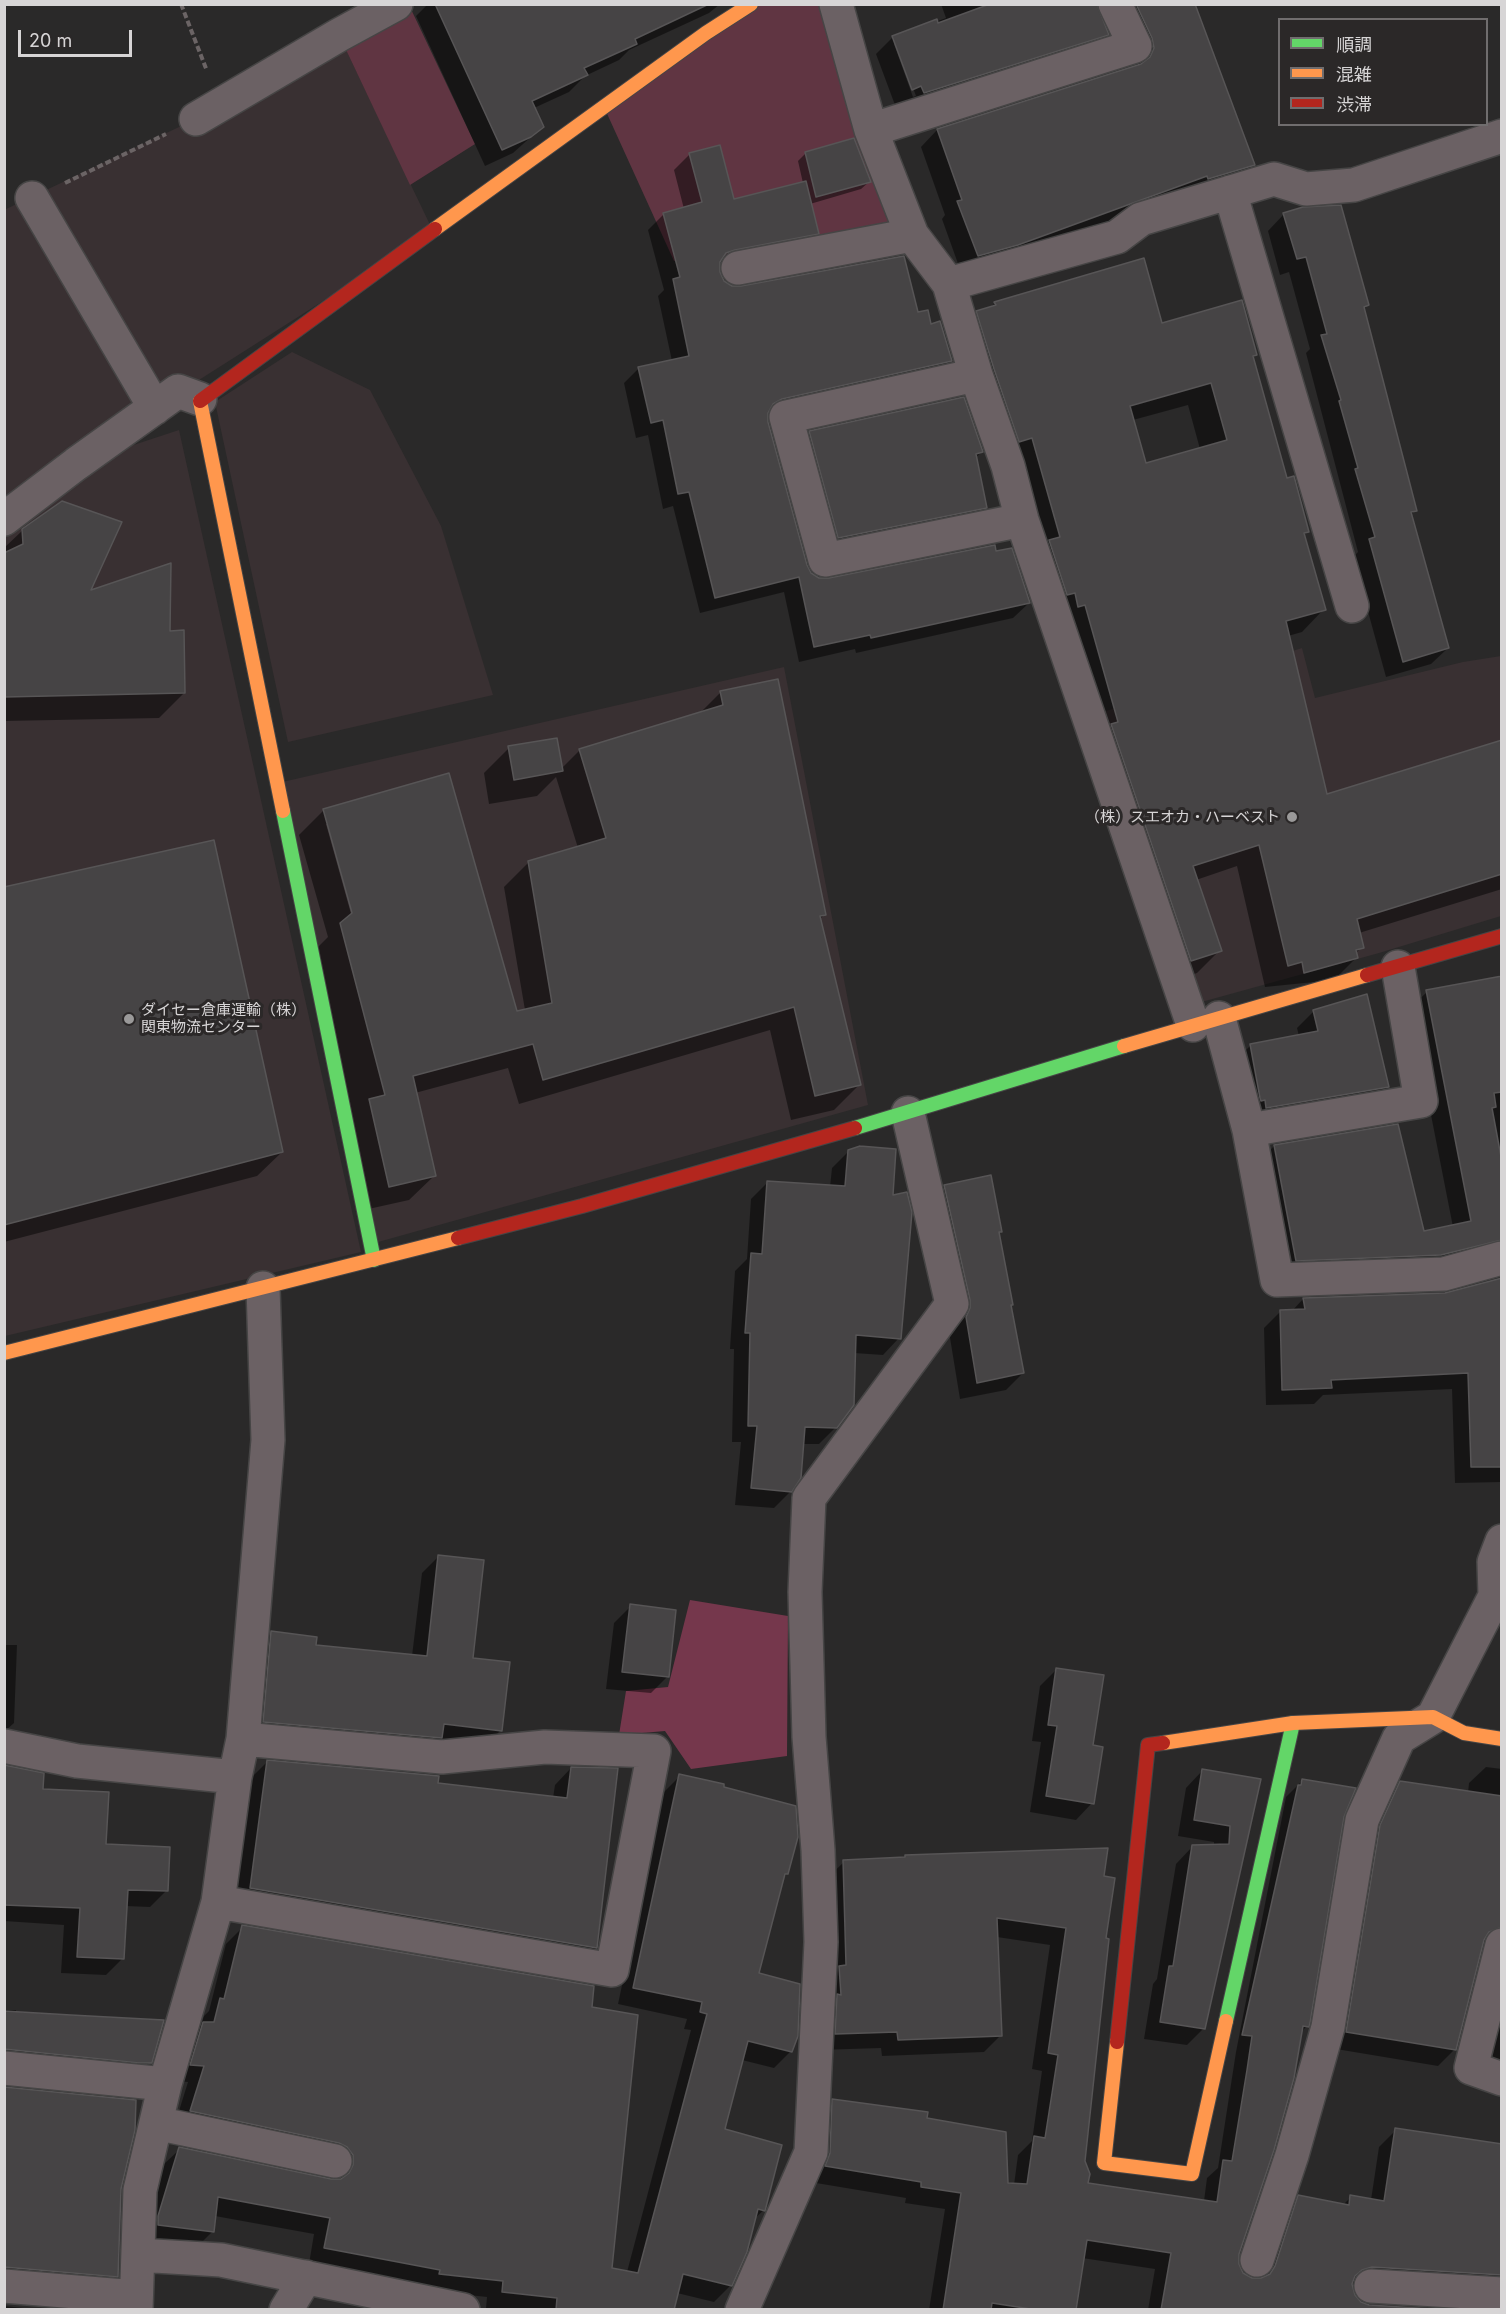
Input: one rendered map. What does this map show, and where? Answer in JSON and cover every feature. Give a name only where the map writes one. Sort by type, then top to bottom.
[{"type":"street","points":[[208,112],[396,4]]},
{"type":"street","points":[[200,399],[706,33],[751,4]]},
{"type":"street","points":[[836,4],[871,130],[912,235],[949,284],[976,375],[1008,466],[1022,520],[1206,1021],[1249,1130],[1277,1281],[1444,1274],[1502,1258]]},
{"type":"street","points":[[871,130],[1135,46],[1115,4]]},
{"type":"street","points":[[949,284],[1118,237],[1141,219],[1274,179],[1306,189],[1354,184],[1502,136]]},
{"type":"street","points":[[1230,192],[1352,606]]},
{"type":"street","points":[[32,198],[155,408]]},
{"type":"street","points":[[738,268],[912,235]]},
{"type":"street","points":[[976,375],[786,417],[825,560],[1022,520]]},
{"type":"street","points":[[4,519],[76,464],[178,392],[200,399]]},
{"type":"street","points":[[200,399],[374,1260]]},
{"type":"street","points":[[4,1353],[582,1206],[908,1113],[1206,1021],[1502,936]]},
{"type":"street","points":[[1249,1130],[1421,1101],[1398,967]]},
{"type":"street","points":[[742,2310],[811,2152],[821,1942],[818,1850],[809,1737],[805,1592],[809,1498],[952,1304],[908,1113]]},
{"type":"street","points":[[4,2286],[136,2303],[140,2190],[165,2084],[218,1902],[235,1777],[243,1739],[268,1440],[264,1288]]},
{"type":"street","points":[[1257,2260],[1292,2156],[1328,2028],[1362,1820],[1399,1738],[1433,1716],[1498,1596],[1494,1562],[1502,1541]]},
{"type":"street","points":[[1293,1723],[1192,2174],[1104,2163],[1148,1745],[1293,1723],[1433,1716],[1464,1732],[1502,1739]]},
{"type":"street","points":[[218,1902],[612,1970],[654,1751],[544,1747],[442,1757],[243,1739]]},
{"type":"street","points":[[4,1746],[77,1761],[235,1777]]},
{"type":"street","points":[[1502,1945],[1471,2068],[1502,2079]]},
{"type":"street","points":[[4,2068],[165,2084]]},
{"type":"street","points":[[156,2123],[335,2161]]},
{"type":"street","points":[[138,2255],[221,2260],[463,2310]]},
{"type":"street","points":[[285,2310],[306,2277]]},
{"type":"street","points":[[1371,2286],[1502,2294]]},
{"type":"path","points":[[32,198],[208,112],[181,4]]},
{"type":"shaded area","points":[[409,5],[475,144],[410,185],[339,35]]},
{"type":"shaded area","points":[[755,5],[836,5],[902,237],[674,261],[604,107]]},
{"type":"shaded area","points":[[339,35],[433,231],[155,408],[5,496],[4,210],[196,119]]},
{"type":"shaded area","points":[[292,352],[370,390],[441,526],[493,695],[288,742],[215,402]]},
{"type":"shaded area","points":[[179,430],[361,1252],[5,1336],[5,519],[76,464]]},
{"type":"shaded area","points":[[1302,648],[1315,698],[1463,662],[1501,656],[1501,916],[1379,953],[1187,1006],[1100,713]]},
{"type":"shaded area","points":[[784,667],[868,1105],[371,1244],[278,783]]},
{"type":"shaded area","points":[[690,1600],[788,1616],[787,1756],[691,1769],[665,1731],[619,1735],[626,1691],[668,1687]]},
{"type":"building","points":[[435,4],[709,4],[635,39],[637,44],[584,68],[588,75],[532,101],[544,127],[531,137],[502,150]]},
{"type":"building","points":[[990,4],[1097,4],[1109,35],[924,93],[921,86],[912,90],[892,36],[937,19],[938,23]]},
{"type":"building","points":[[1136,4],[1195,4],[1255,165],[1208,179],[1207,176],[1018,245],[978,256],[957,201],[962,200],[937,129],[1141,64],[1150,57],[1154,48],[1152,38]]},
{"type":"building","points":[[854,138],[871,182],[816,197],[805,152]]},
{"type":"building","points":[[720,145],[734,199],[806,181],[819,234],[726,253],[720,262],[720,272],[724,281],[732,286],[741,286],[904,256],[918,312],[928,310],[931,324],[940,321],[952,361],[782,399],[773,404],[768,413],[768,422],[811,573],[819,578],[829,578],[995,545],[996,551],[1012,548],[1030,603],[871,638],[870,635],[814,647],[799,577],[715,598],[689,492],[678,494],[663,420],[651,423],[638,367],[689,356],[673,279],[680,277],[663,213],[702,202],[689,153]]},
{"type":"building","points":[[1341,205],[1369,305],[1364,307],[1417,511],[1411,512],[1449,648],[1403,662],[1369,539],[1375,537],[1355,469],[1358,468],[1339,401],[1341,400],[1321,335],[1327,334],[1306,257],[1297,259],[1283,213],[1303,207]]},
{"type":"building","points":[[1144,258],[1162,323],[1242,300],[1257,355],[1253,356],[1287,478],[1294,476],[1309,532],[1304,533],[1326,610],[1286,621],[1327,794],[1502,740],[1502,874],[1357,919],[1364,948],[1356,950],[1358,958],[1304,973],[1302,962],[1288,966],[1259,845],[1193,866],[1222,951],[1191,961],[1111,724],[1118,722],[1085,605],[1078,607],[1075,593],[1067,595],[1049,540],[1060,537],[1032,438],[1019,442],[976,311],[996,305],[994,302]],"holes":[[[1211,383],[1227,440],[1146,463],[1130,406]]]},
{"type":"building","points":[[964,397],[983,452],[976,454],[987,508],[838,538],[809,431]]},
{"type":"building","points":[[62,501],[122,522],[91,590],[171,563],[170,631],[184,630],[185,693],[4,697],[4,553],[23,544],[22,529]]},
{"type":"building","points":[[778,679],[826,915],[820,916],[861,1085],[815,1096],[794,1007],[543,1080],[533,1044],[413,1076],[436,1176],[389,1187],[369,1099],[385,1095],[340,923],[352,913],[323,809],[449,773],[517,1011],[552,1003],[528,861],[606,838],[579,749],[723,705],[720,691]]},
{"type":"building","points":[[557,738],[563,771],[514,780],[508,746]]},
{"type":"building","name":"ダイセー倉庫運輸（株） 関東物流センター","points":[[214,840],[283,1152],[4,1225],[4,887]]},
{"type":"building","points":[[1502,976],[1502,1092],[1494,1093],[1496,1107],[1492,1108],[1502,1162],[1502,1240],[1441,1255],[1296,1261],[1274,1145],[1398,1124],[1424,1231],[1471,1221],[1426,990]]},
{"type":"building","points":[[1367,994],[1389,1087],[1266,1108],[1265,1100],[1261,1101],[1260,1098],[1250,1044],[1318,1031],[1313,1010]]},
{"type":"building","points":[[860,1146],[896,1149],[893,1195],[907,1192],[912,1212],[901,1339],[856,1335],[854,1405],[837,1428],[805,1427],[801,1478],[792,1492],[751,1488],[757,1426],[748,1426],[750,1333],[745,1333],[751,1253],[762,1254],[767,1181],[845,1186],[848,1150]]},
{"type":"building","points":[[991,1175],[1024,1373],[977,1383],[966,1317],[970,1308],[970,1300],[944,1185]]},
{"type":"building","points":[[1502,1278],[1502,1467],[1471,1467],[1468,1373],[1331,1380],[1332,1388],[1282,1390],[1280,1310],[1305,1309],[1303,1298],[1445,1293]]},
{"type":"building","points":[[438,1555],[484,1560],[473,1658],[510,1662],[502,1731],[444,1724],[442,1738],[263,1722],[271,1631],[317,1637],[316,1645],[427,1656]]},
{"type":"building","points":[[630,1604],[676,1610],[669,1677],[622,1672]]},
{"type":"building","points":[[1056,1668],[1104,1675],[1093,1745],[1103,1747],[1094,1804],[1046,1796],[1057,1726],[1048,1725]]},
{"type":"building","points":[[267,1760],[439,1776],[438,1783],[567,1798],[571,1767],[618,1768],[597,1948],[250,1888]]},
{"type":"building","points":[[4,1765],[44,1773],[43,1789],[109,1792],[106,1844],[170,1847],[168,1891],[128,1890],[124,1959],[77,1957],[80,1908],[4,1905]]},
{"type":"building","points":[[1202,1769],[1261,1779],[1205,2029],[1160,2022],[1169,1966],[1173,1966],[1192,1845],[1229,1844],[1230,1826],[1194,1820]]},
{"type":"building","points":[[679,1774],[724,1784],[724,1787],[796,1806],[798,1837],[788,1874],[785,1874],[759,1973],[800,1984],[798,2036],[792,2052],[748,2041],[725,2129],[782,2145],[765,2211],[758,2209],[747,2252],[732,2286],[683,2274],[674,2310],[556,2310],[557,2298],[502,2292],[503,2281],[439,2274],[440,2270],[324,2248],[330,2218],[218,2197],[214,2232],[158,2225],[158,2216],[179,2147],[331,2179],[341,2179],[349,2173],[353,2165],[353,2155],[347,2147],[339,2143],[190,2111],[204,2066],[190,2065],[203,2022],[214,2022],[220,1998],[224,1999],[242,1925],[594,1986],[592,2007],[638,2015],[612,2268],[638,2273],[707,2014],[700,2012],[702,2002],[633,1988]]},
{"type":"building","points":[[1302,1779],[1356,1788],[1344,1817],[1310,2023],[1309,2027],[1303,2026],[1294,2078],[1274,2150],[1239,2254],[1239,2264],[1243,2273],[1252,2278],[1261,2278],[1270,2274],[1275,2266],[1298,2195],[1349,2205],[1350,2195],[1384,2201],[1395,2128],[1502,2144],[1502,2275],[1372,2267],[1362,2270],[1355,2276],[1352,2284],[1355,2295],[1361,2302],[1369,2305],[1448,2310],[1161,2310],[1171,2253],[1087,2240],[1076,2310],[1037,2310],[992,2303],[991,2310],[943,2310],[961,2193],[921,2187],[921,2182],[825,2166],[830,2153],[832,2099],[928,2112],[927,2118],[1006,2132],[1008,2183],[1027,2184],[1034,2136],[1045,2138],[1058,2055],[1048,2053],[1066,1928],[997,1918],[1002,2036],[898,2040],[897,2032],[835,2034],[837,1994],[841,1995],[839,1966],[846,1965],[843,1860],[905,1857],[905,1855],[1108,1848],[1104,1876],[1115,1878],[1106,1938],[1109,1939],[1085,2161],[1090,2174],[1088,2183],[1217,2202],[1223,2160],[1232,2161],[1247,2070],[1252,2036],[1242,2035],[1298,1785],[1301,1785]]},
{"type":"building","points":[[1400,1781],[1502,1796],[1502,1927],[1489,1932],[1484,1940],[1456,2050],[1346,2032],[1380,1825]]},
{"type":"building","points":[[4,2011],[164,2020],[152,2063],[139,2063],[4,2049]]},
{"type":"building","points":[[4,2087],[136,2100],[135,2130],[121,2189],[118,2277],[4,2267]]},
{"type":"traffic: fast","points":[[283,811],[374,1260]]},
{"type":"traffic: fast","points":[[855,1128],[1124,1046]]},
{"type":"traffic: fast","points":[[1226,2021],[1293,1723]]},
{"type":"traffic: slow","points":[[435,229],[706,33],[751,4]]},
{"type":"traffic: slow","points":[[200,401],[283,811]]},
{"type":"traffic: slow","points":[[1124,1046],[1367,975]]},
{"type":"traffic: slow","points":[[4,1353],[458,1238]]},
{"type":"traffic: slow","points":[[1163,1743],[1293,1723],[1433,1717],[1464,1733],[1502,1739]]},
{"type":"traffic: slow","points":[[1117,2042],[1104,2163],[1192,2174],[1226,2021]]},
{"type":"traffic: jam","points":[[200,401],[435,229]]},
{"type":"traffic: jam","points":[[1367,975],[1502,936]]},
{"type":"traffic: jam","points":[[458,1238],[582,1206],[855,1128]]},
{"type":"traffic: jam","points":[[1117,2042],[1148,1745],[1163,1743]]},
{"type":"place","name":"（株）スエオカ・ハーベスト","points":[[1292,817]]},
{"type":"place","name":"ダイセー倉庫運輸（株） 関東物流センター","points":[[129,1019]]}]
